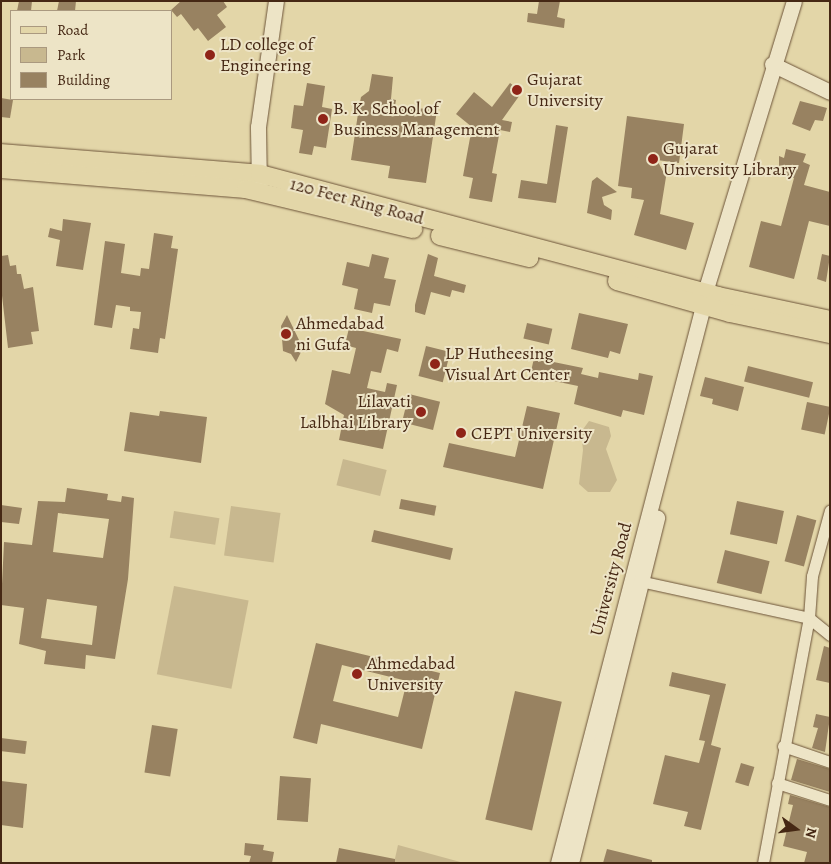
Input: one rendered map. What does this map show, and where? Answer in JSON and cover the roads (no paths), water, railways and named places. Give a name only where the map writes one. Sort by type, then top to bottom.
[{"type":"main road","name":"120 Feet Ring Road","points":[[1,153],[260,174],[830,334]]},
{"type":"main road","name":"120 Feet Ring Road","points":[[1,169],[258,192],[710,301],[830,320]]},
{"type":"street","points":[[258,192],[260,174],[258,127],[276,1]]},
{"type":"street","name":"University Road","points":[[558,863],[662,495],[710,301],[723,236],[772,64],[794,1]]},
{"type":"street","points":[[772,64],[830,92]]},
{"type":"street","points":[[763,863],[783,746],[809,618],[812,576],[830,510]]},
{"type":"street","points":[[637,581],[809,618],[830,635]]},
{"type":"street","name":"University Road","points":[[571,863],[637,581]]},
{"type":"street","points":[[783,746],[830,762]]},
{"type":"street","points":[[777,783],[830,800]]},
{"type":"place","name":"LD college of Engineering","points":[[210,55]]},
{"type":"place","name":"Gujarat University","points":[[517,90]]},
{"type":"place","name":"B. K. School of Business Management","points":[[323,119]]},
{"type":"place","name":"Gujarat University Library","points":[[653,159]]},
{"type":"place","name":"Ahmedabad ni Gufa","points":[[286,334]]},
{"type":"place","name":"LP Hutheesing Visual Art Center","points":[[435,364]]},
{"type":"place","name":"Lilavati Lalbhai Library","points":[[421,412]]},
{"type":"place","name":"CEPT University","points":[[461,433]]},
{"type":"place","name":"Ahmedabad University","points":[[357,674]]}]
